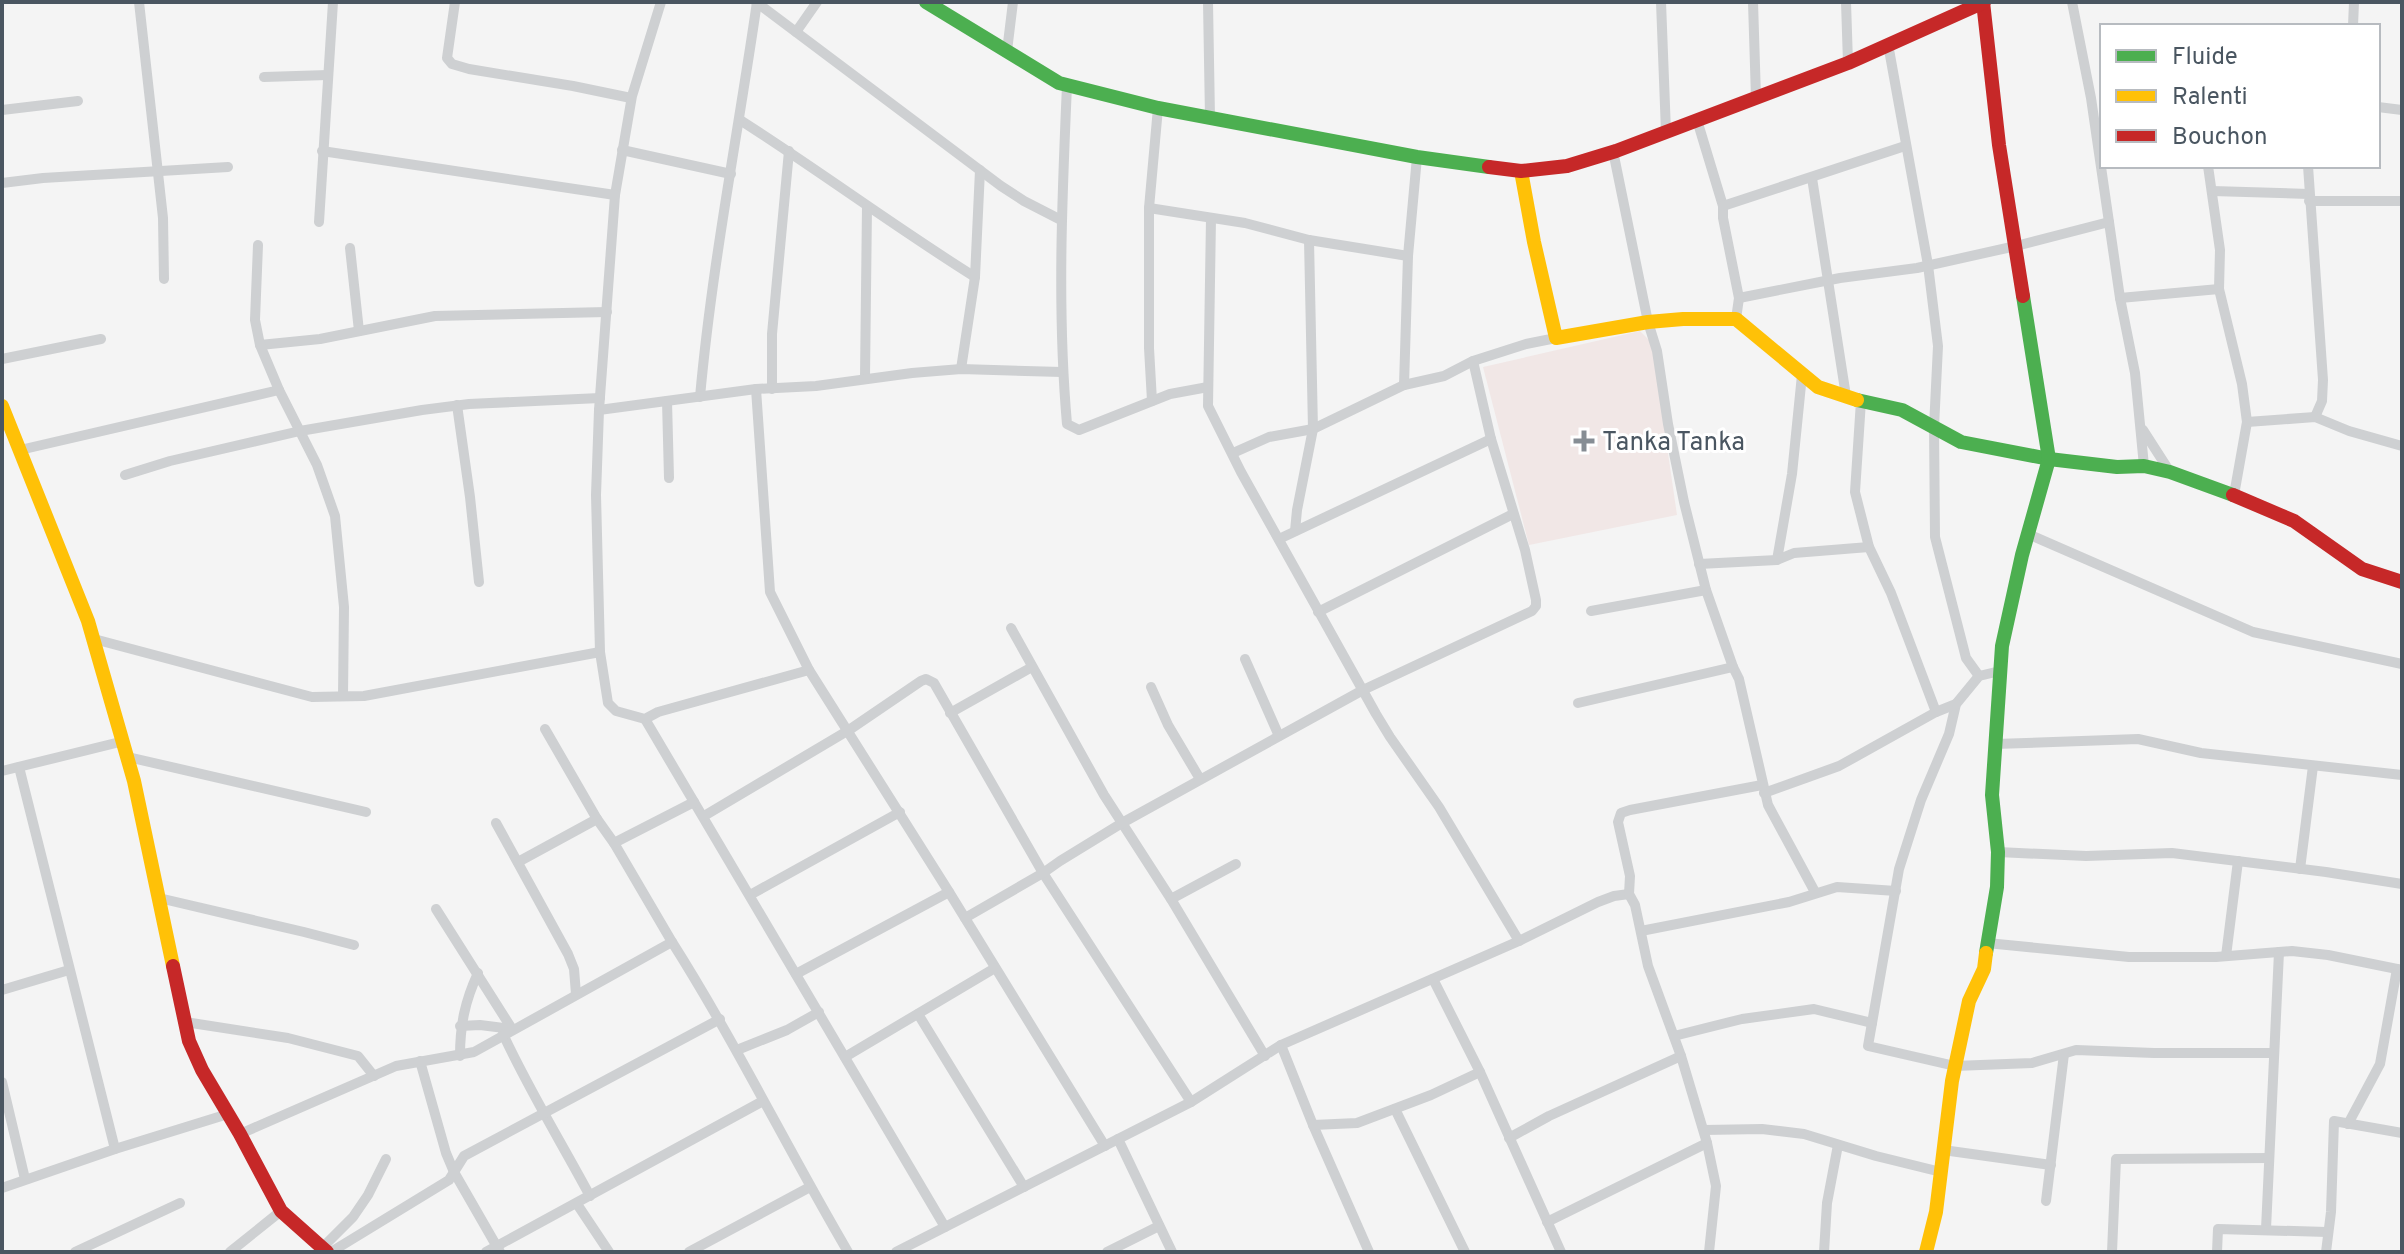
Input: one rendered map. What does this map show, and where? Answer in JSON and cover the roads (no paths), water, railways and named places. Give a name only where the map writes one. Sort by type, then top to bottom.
[{"type":"street","points":[[139,2],[163,218],[164,279]]},
{"type":"street","points":[[319,222],[333,2]]},
{"type":"street","points":[[455,2],[447,58],[452,64],[631,98]]},
{"type":"street","points":[[661,2],[631,98],[615,195],[608,281],[596,495],[600,652],[608,703],[616,711],[645,719],[658,712],[809,670]]},
{"type":"street","points":[[700,397],[707,321],[757,2],[980,170],[1024,201],[1061,220]]},
{"type":"street","points":[[796,32],[817,2]]},
{"type":"street","points":[[926,2],[1067,85],[1210,118],[1417,157],[1521,171],[1567,166],[1666,132],[1848,63],[1984,2],[1999,145],[2049,459],[2002,646],[1992,795],[1998,852],[1997,887],[1984,969],[1969,1001],[1955,1066],[1936,1212],[1926,1252]]},
{"type":"street","points":[[1007,51],[1013,2]]},
{"type":"street","points":[[1208,2],[1210,118]]},
{"type":"street","points":[[1661,2],[1666,132]]},
{"type":"street","points":[[1753,2],[1756,98]]},
{"type":"street","points":[[1846,2],[1848,63]]},
{"type":"street","points":[[2072,2],[2097,98],[2100,129]]},
{"type":"street","points":[[2353,24],[2354,2]]},
{"type":"street","points":[[1888,44],[1928,265],[1938,346],[1934,427],[1935,537],[1966,658],[1979,676]]},
{"type":"street","points":[[264,77],[328,75]]},
{"type":"street","points":[[1067,85],[1061,220],[1062,372],[1067,424],[1079,430],[1170,394],[1208,387]]},
{"type":"street","points":[[2,110],[78,101]]},
{"type":"street","points":[[2380,107],[2402,110]]},
{"type":"street","points":[[1152,401],[1149,208],[1158,108]]},
{"type":"street","points":[[740,120],[975,277]]},
{"type":"street","points":[[1697,120],[1723,206],[1739,298],[1736,319]]},
{"type":"street","points":[[1723,206],[1905,146]]},
{"type":"street","points":[[622,150],[731,174]]},
{"type":"street","points":[[322,151],[615,195]]},
{"type":"street","points":[[772,389],[772,334],[789,151]]},
{"type":"street","points":[[1613,151],[1648,322],[1657,351],[1668,424],[1706,590],[1739,679],[1768,805],[1815,892]]},
{"type":"street","points":[[1404,385],[1408,256],[1417,157]]},
{"type":"street","points":[[2,183],[228,167]]},
{"type":"street","points":[[2104,168],[2120,298],[2135,373],[2144,466]]},
{"type":"street","points":[[2208,168],[2220,250],[2219,289],[2242,384],[2247,422],[2234,495]]},
{"type":"street","points":[[2308,168],[2323,380],[2322,401],[2315,417]]},
{"type":"street","points":[[961,369],[975,277],[980,170]]},
{"type":"street","points":[[1521,171],[1556,338]]},
{"type":"street","points":[[1812,178],[1846,396]]},
{"type":"street","points":[[2212,191],[2402,201]]},
{"type":"street","points":[[865,378],[867,206]]},
{"type":"street","points":[[1149,208],[1245,223],[1309,240],[1408,256]]},
{"type":"street","points":[[1211,218],[1208,406],[1241,472],[1390,737],[1439,807],[1519,941]]},
{"type":"street","points":[[1739,298],[1928,265],[2109,222]]},
{"type":"street","points":[[1295,531],[1313,429],[1309,240]]},
{"type":"street","points":[[258,245],[255,320],[260,345],[317,465],[335,516],[344,607],[343,696]]},
{"type":"street","points":[[350,248],[359,331]]},
{"type":"street","points":[[2120,298],[2219,289]]},
{"type":"street","points":[[260,345],[320,339],[435,316],[607,312]]},
{"type":"street","points":[[1233,453],[1269,437],[1313,429],[1404,385],[1444,376],[1473,361],[1526,344],[1648,322],[1736,319],[1818,387],[1902,410],[1961,442],[2049,459],[2117,467],[2144,466],[2170,472],[2294,521],[2362,569],[2402,582]]},
{"type":"street","points":[[2,359],[101,339]]},
{"type":"street","points":[[965,918],[1122,823],[1363,690],[1532,611],[1536,606],[1525,550],[1491,439],[1473,361]]},
{"type":"street","points":[[599,410],[756,389],[816,386],[961,369],[1062,372]]},
{"type":"street","points":[[1777,560],[1792,474],[1802,375]]},
{"type":"street","points":[[756,389],[770,592],[809,670],[1105,1146]]},
{"type":"street","points":[[20,450],[279,390]]},
{"type":"street","points":[[125,475],[170,461],[300,431],[457,405],[600,398]]},
{"type":"street","points":[[667,401],[669,478]]},
{"type":"street","points":[[1861,401],[1855,492],[1869,547],[1891,593],[1936,712]]},
{"type":"street","points":[[457,405],[479,582]]},
{"type":"street","points":[[2,406],[94,639],[128,757],[189,1041],[281,1211],[327,1251]]},
{"type":"street","points":[[2247,422],[2315,417],[2349,431],[2402,446]]},
{"type":"street","points":[[2140,426],[2170,472]]},
{"type":"street","points":[[1279,539],[1491,439]]},
{"type":"street","points":[[1318,612],[1513,514]]},
{"type":"street","points":[[2028,534],[2253,632],[2402,664]]},
{"type":"street","points":[[1699,564],[1777,560],[1794,553],[1869,547]]},
{"type":"street","points":[[1591,611],[1706,590]]},
{"type":"street","points":[[1011,628],[1122,823],[1265,1056]]},
{"type":"street","points":[[94,639],[312,697],[364,696],[600,652]]},
{"type":"street","points":[[1245,659],[1279,736]]},
{"type":"street","points":[[950,713],[1032,667]]},
{"type":"street","points":[[1578,703],[1733,667]]},
{"type":"street","points":[[2000,671],[1979,676],[1956,704],[1949,734],[1921,800],[1899,869],[1868,1046],[1955,1066],[2032,1063],[2076,1050],[2274,1053]]},
{"type":"street","points":[[704,816],[849,730],[926,679],[934,683],[1043,873],[1191,1102]]},
{"type":"street","points":[[1151,687],[1168,725],[1200,779]]},
{"type":"street","points":[[1709,1252],[1716,1186],[1704,1130],[1648,966],[1635,905],[1629,894],[1630,876],[1618,822],[1621,813],[1681,799],[1763,789],[1839,766],[1956,704]]},
{"type":"street","points":[[645,719],[945,1227]]},
{"type":"street","points":[[545,729],[720,1019],[848,1252]]},
{"type":"street","points":[[1995,744],[2138,739],[2201,753],[2402,775]]},
{"type":"street","points":[[2,771],[124,741]]},
{"type":"street","points":[[128,757],[366,812]]},
{"type":"street","points":[[2300,869],[2313,766]]},
{"type":"street","points":[[19,767],[115,1149]]},
{"type":"street","points":[[614,843],[694,802]]},
{"type":"street","points":[[750,895],[900,812]]},
{"type":"street","points":[[518,862],[597,819]]},
{"type":"street","points":[[496,823],[568,954],[574,969],[576,994]]},
{"type":"street","points":[[1998,852],[2086,856],[2172,853],[2402,884]]},
{"type":"street","points":[[2226,956],[2238,861]]},
{"type":"street","points":[[1171,899],[1236,864]]},
{"type":"street","points":[[1641,931],[1789,902],[1837,887],[1896,891]]},
{"type":"street","points":[[796,974],[949,892]]},
{"type":"street","points":[[896,1252],[1191,1102],[1281,1045],[1519,941],[1598,902],[1629,894]]},
{"type":"street","points":[[159,898],[354,945]]},
{"type":"street","points":[[436,909],[478,973],[508,1032],[521,1073],[590,1196]]},
{"type":"street","points":[[240,1134],[396,1066],[474,1052],[672,942]]},
{"type":"street","points":[[1987,943],[2129,957],[2279,952],[2328,955],[2399,970],[2380,1064],[2348,1124]]},
{"type":"street","points":[[2266,1229],[2279,952]]},
{"type":"street","points":[[845,1057],[995,968]]},
{"type":"street","points":[[2,990],[69,970]]},
{"type":"street","points":[[460,1056],[460,1026],[467,997],[478,973]]},
{"type":"street","points":[[1433,979],[1480,1072],[1561,1252]]},
{"type":"street","points":[[1674,1036],[1742,1019],[1814,1009],[1872,1023]]},
{"type":"street","points":[[737,1050],[787,1030],[819,1012]]},
{"type":"street","points":[[918,1014],[1024,1187]]},
{"type":"street","points":[[327,1251],[449,1180],[464,1156],[720,1019]]},
{"type":"street","points":[[185,1022],[288,1038],[358,1056],[374,1076]]},
{"type":"street","points":[[460,1026],[480,1025],[508,1032]]},
{"type":"street","points":[[1281,1045],[1366,1251]]},
{"type":"street","points":[[2046,1201],[2064,1054]]},
{"type":"street","points":[[1509,1138],[1549,1116],[1681,1056]]},
{"type":"street","points":[[420,1061],[446,1153],[494,1250],[763,1101]]},
{"type":"street","points":[[1313,1125],[1357,1123],[1480,1072]]},
{"type":"street","points":[[2,1082],[25,1179]]},
{"type":"street","points":[[1395,1109],[1465,1252]]},
{"type":"street","points":[[2,1188],[228,1114]]},
{"type":"street","points":[[2326,1252],[2331,1212],[2334,1121],[2402,1133]]},
{"type":"street","points":[[1704,1130],[1762,1129],[1804,1134],[1941,1172]]},
{"type":"street","points":[[1118,1139],[1172,1252]]},
{"type":"street","points":[[1547,1222],[1707,1143]]},
{"type":"street","points":[[1824,1252],[1827,1203],[1838,1145]]},
{"type":"street","points":[[1943,1150],[2051,1165]]},
{"type":"street","points":[[2112,1252],[2116,1159],[2269,1158]]},
{"type":"street","points":[[327,1251],[368,1195],[386,1159]]},
{"type":"street","points":[[689,1252],[810,1187]]},
{"type":"street","points":[[75,1252],[180,1203]]},
{"type":"street","points":[[577,1204],[609,1252]]},
{"type":"street","points":[[230,1252],[281,1211]]},
{"type":"street","points":[[1107,1252],[1159,1226]]},
{"type":"street","points":[[2217,1252],[2218,1229],[2327,1232]]},
{"type":"place","name":"Tanka Tanka","points":[[1584,441]]}]
